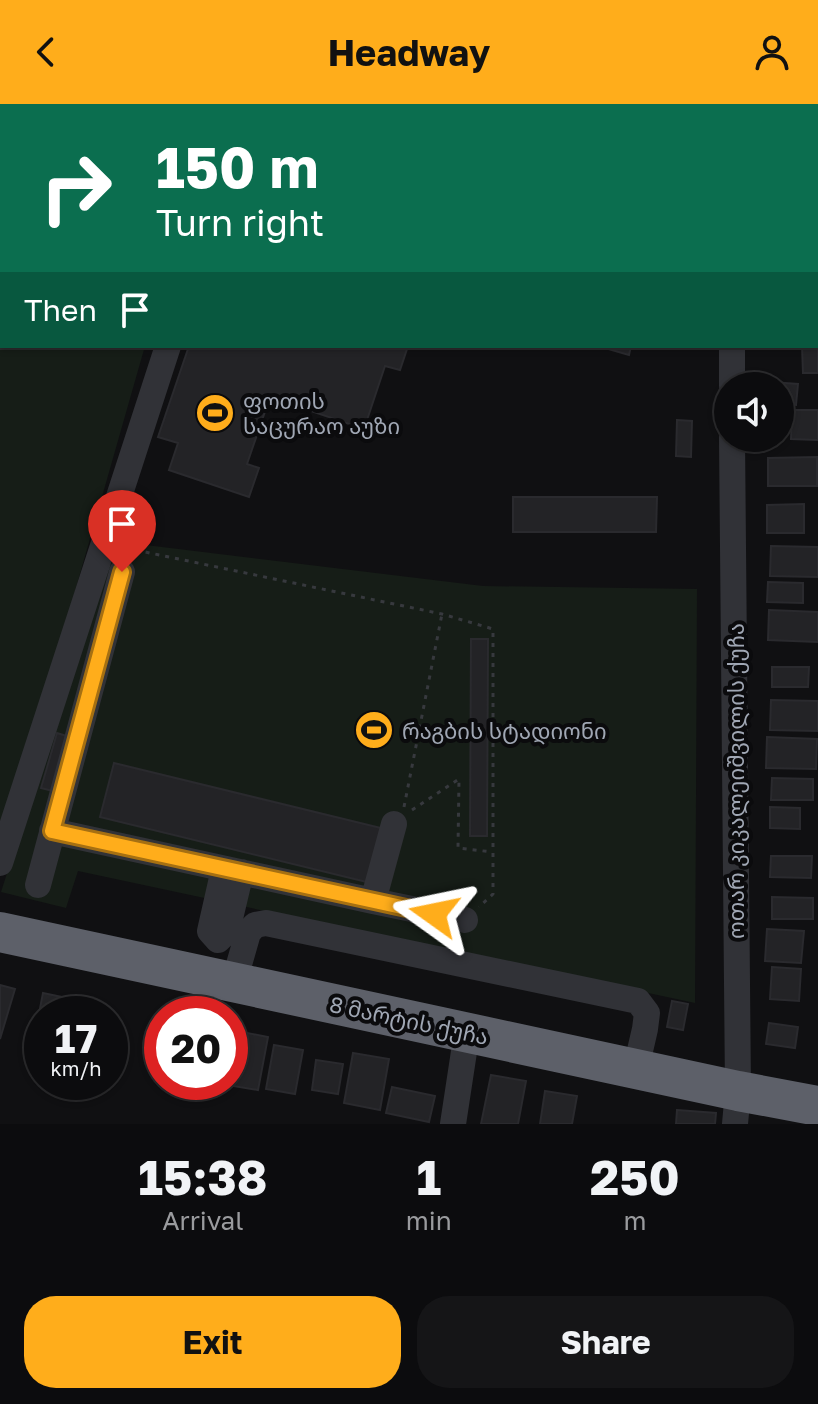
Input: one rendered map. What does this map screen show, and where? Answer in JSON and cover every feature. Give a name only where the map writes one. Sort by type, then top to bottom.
[{"type":"highway","name":"8 მარტის ქუჩა","points":[[0,932],[221,966],[467,1032],[636,1068],[736,1107],[818,1106]]},
{"type":"street","points":[[0,863],[167,348]]},
{"type":"street","points":[[732,348],[732,372]]},
{"type":"street","name":"ოთარ კიკალეიშვილის ქუჩა","points":[[732,452],[736,1107]]},
{"type":"street","points":[[38,885],[122,572]]},
{"type":"street","points":[[373,901],[394,824]]},
{"type":"street","points":[[52,831],[465,920]]},
{"type":"street","points":[[221,966],[210,931],[233,871]]},
{"type":"street","points":[[221,966],[255,925],[266,923],[638,1001],[647,1013],[636,1068]]},
{"type":"street","points":[[453,1124],[467,1032]]},
{"type":"path","points":[[122,572],[126,546],[442,614],[493,629],[493,894],[465,920]]},
{"type":"path","points":[[442,614],[402,817],[459,779],[458,848],[493,852]]},
{"type":"shaded area","points":[[0,348],[144,348],[0,854]]},
{"type":"shaded area","name":"რაგბის სტადიონი","points":[[113,541],[483,586],[697,589],[695,1003],[78,871],[66,908],[1,892]]},
{"type":"building","name":"ფოთის საცურაო აუზი","points":[[188,348],[407,348],[400,370],[385,366],[364,429],[270,397],[247,464],[259,468],[249,497],[169,470],[178,443],[158,437]]},
{"type":"building","points":[[605,348],[631,348],[629,355]]},
{"type":"building","points":[[802,348],[818,348],[818,373],[803,373]]},
{"type":"building","points":[[794,384],[798,384],[794,405]]},
{"type":"building","points":[[794,410],[818,410],[818,440],[794,439]]},
{"type":"building","points":[[677,420],[692,421],[691,457],[676,456]]},
{"type":"building","points":[[817,457],[817,486],[768,486],[768,458]]},
{"type":"building","points":[[513,497],[657,497],[656,532],[513,532]]},
{"type":"building","points":[[804,504],[804,533],[767,533],[767,505]]},
{"type":"building","points":[[771,546],[818,547],[818,577],[770,576]]},
{"type":"building","points":[[768,582],[803,583],[803,603],[767,602]]},
{"type":"building","points":[[769,610],[818,612],[818,642],[768,640]]},
{"type":"building","points":[[471,639],[488,639],[487,836],[470,836]]},
{"type":"building","points":[[772,667],[809,667],[808,687],[772,687]]},
{"type":"building","points":[[771,700],[818,701],[818,731],[770,730]]},
{"type":"building","points":[[57,733],[73,738],[57,792],[41,788]]},
{"type":"building","points":[[767,737],[817,739],[816,769],[766,768]]},
{"type":"building","points":[[114,763],[389,830],[375,884],[100,817]]},
{"type":"building","points":[[772,778],[813,779],[813,800],[771,800]]},
{"type":"building","points":[[770,807],[800,808],[800,829],[770,828]]},
{"type":"building","points":[[771,856],[812,856],[811,878],[770,877]]},
{"type":"building","points":[[772,897],[813,898],[813,919],[772,919]]},
{"type":"building","points":[[767,929],[804,931],[801,963],[765,961]]},
{"type":"building","points":[[772,967],[801,969],[799,1001],[770,999]]},
{"type":"building","points":[[0,985],[15,989],[0,1039]]},
{"type":"building","points":[[672,1001],[688,1004],[683,1030],[667,1027]]},
{"type":"building","points":[[769,1023],[798,1027],[795,1048],[766,1044]]},
{"type":"building","points":[[248,1033],[268,1037],[258,1090],[248,1088]]},
{"type":"building","points":[[274,1045],[303,1050],[295,1094],[266,1089]]},
{"type":"building","points":[[353,1053],[389,1059],[380,1110],[344,1103]]},
{"type":"building","points":[[316,1060],[343,1064],[338,1094],[312,1090]]},
{"type":"building","points":[[491,1075],[526,1081],[518,1124],[481,1124]]},
{"type":"building","points":[[392,1087],[435,1096],[429,1122],[386,1113]]},
{"type":"building","points":[[545,1091],[577,1096],[572,1124],[540,1124]]},
{"type":"building","points":[[677,1110],[716,1113],[715,1124],[676,1124]]},
{"type":"place","name":"ფოთის საცურაო აუზი","points":[[215,413]]},
{"type":"place","name":"რაგბის სტადიონი","points":[[374,730]]},
{"type":"route","points":[[122,572],[52,831],[434,914]]}]
